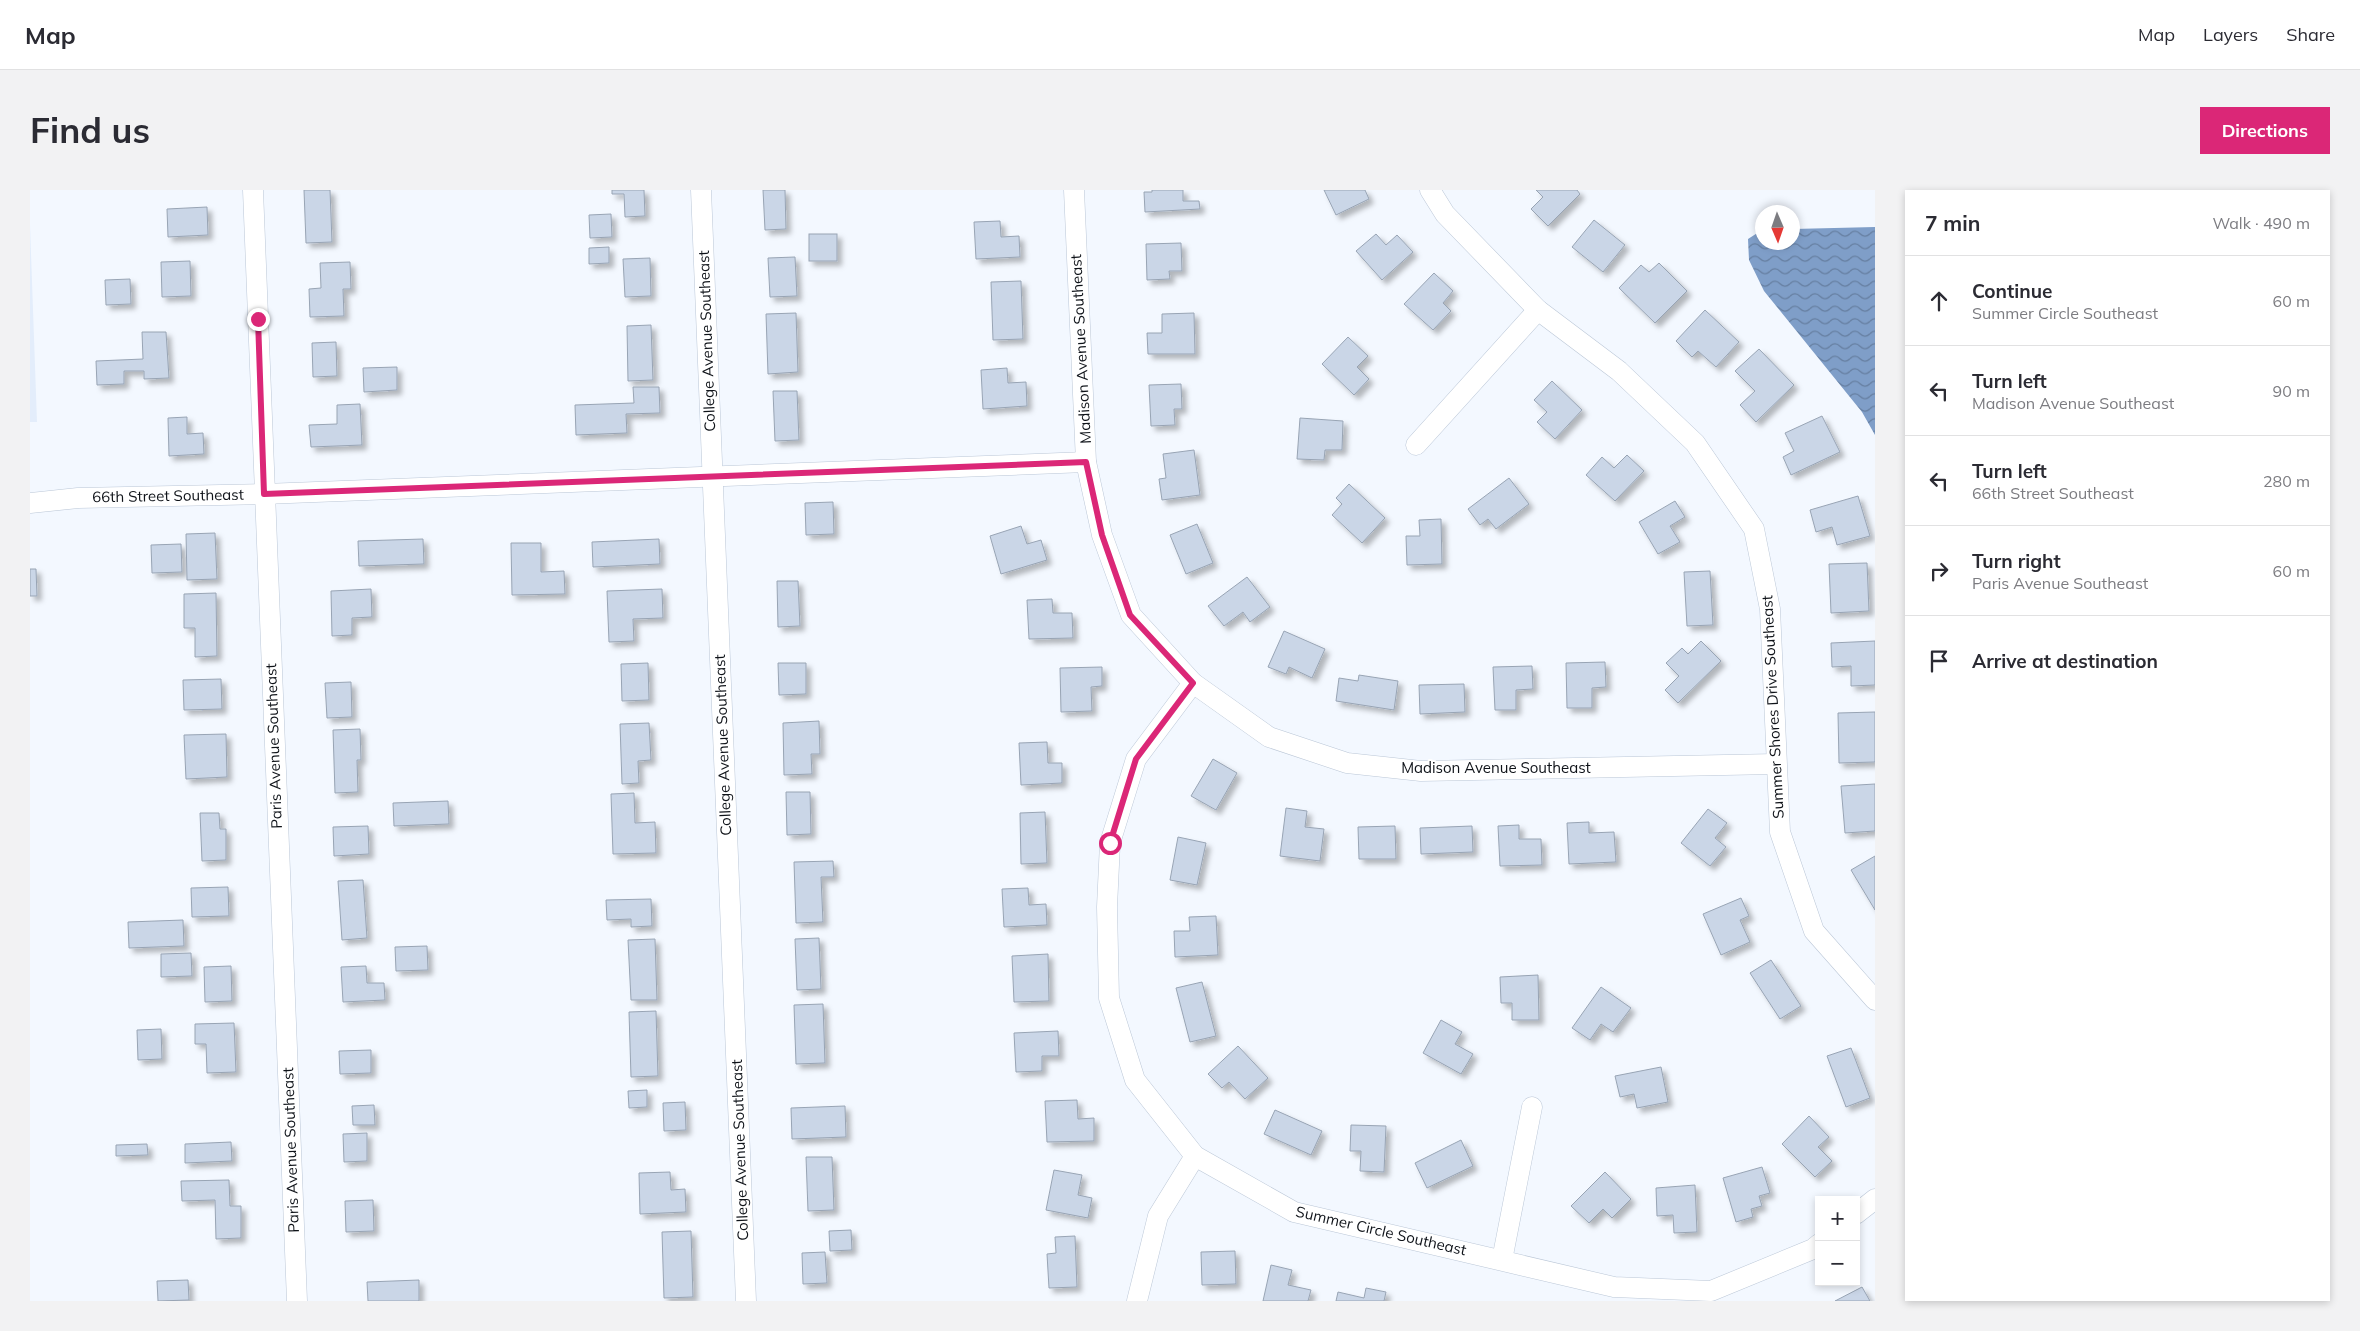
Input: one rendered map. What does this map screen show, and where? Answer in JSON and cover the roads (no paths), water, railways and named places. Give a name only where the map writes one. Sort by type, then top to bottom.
[{"type":"street","name":"Paris Avenue Southeast","points":[[253,190],[297,1301]]},
{"type":"street","name":"College Avenue Southeast","points":[[701,190],[746,1301]]},
{"type":"street","name":"Madison Avenue Southeast","points":[[1074,190],[1086,462],[1102,535],[1130,615],[1193,683],[1269,736],[1347,763],[1421,771],[1776,764]]},
{"type":"street","name":"Summer Shores Drive Southeast","points":[[1430,190],[1445,214],[1538,310],[1619,371],[1695,443],[1754,529],[1770,609],[1780,832],[1814,931],[1875,1000]]},
{"type":"street","points":[[1416,445],[1538,310]]},
{"type":"street","name":"66th Street Southeast","points":[[30,503],[78,498],[264,494],[713,475],[1086,462]]},
{"type":"street","name":"Summer Circle Southeast","points":[[1193,683],[1136,759],[1110,843],[1107,907],[1109,998],[1135,1080],[1195,1156],[1294,1212],[1614,1287],[1711,1291],[1815,1247]]},
{"type":"street","points":[[1502,1260],[1532,1107]]},
{"type":"street","points":[[1137,1301],[1158,1216],[1195,1156]]},
{"type":"street","points":[[1860,1211],[1875,1199]]},
{"type":"water","points":[[1875,227],[1875,435],[1862,412],[1764,291],[1749,260],[1748,239],[1755,234],[1755,250],[1800,250],[1800,229]]}]
